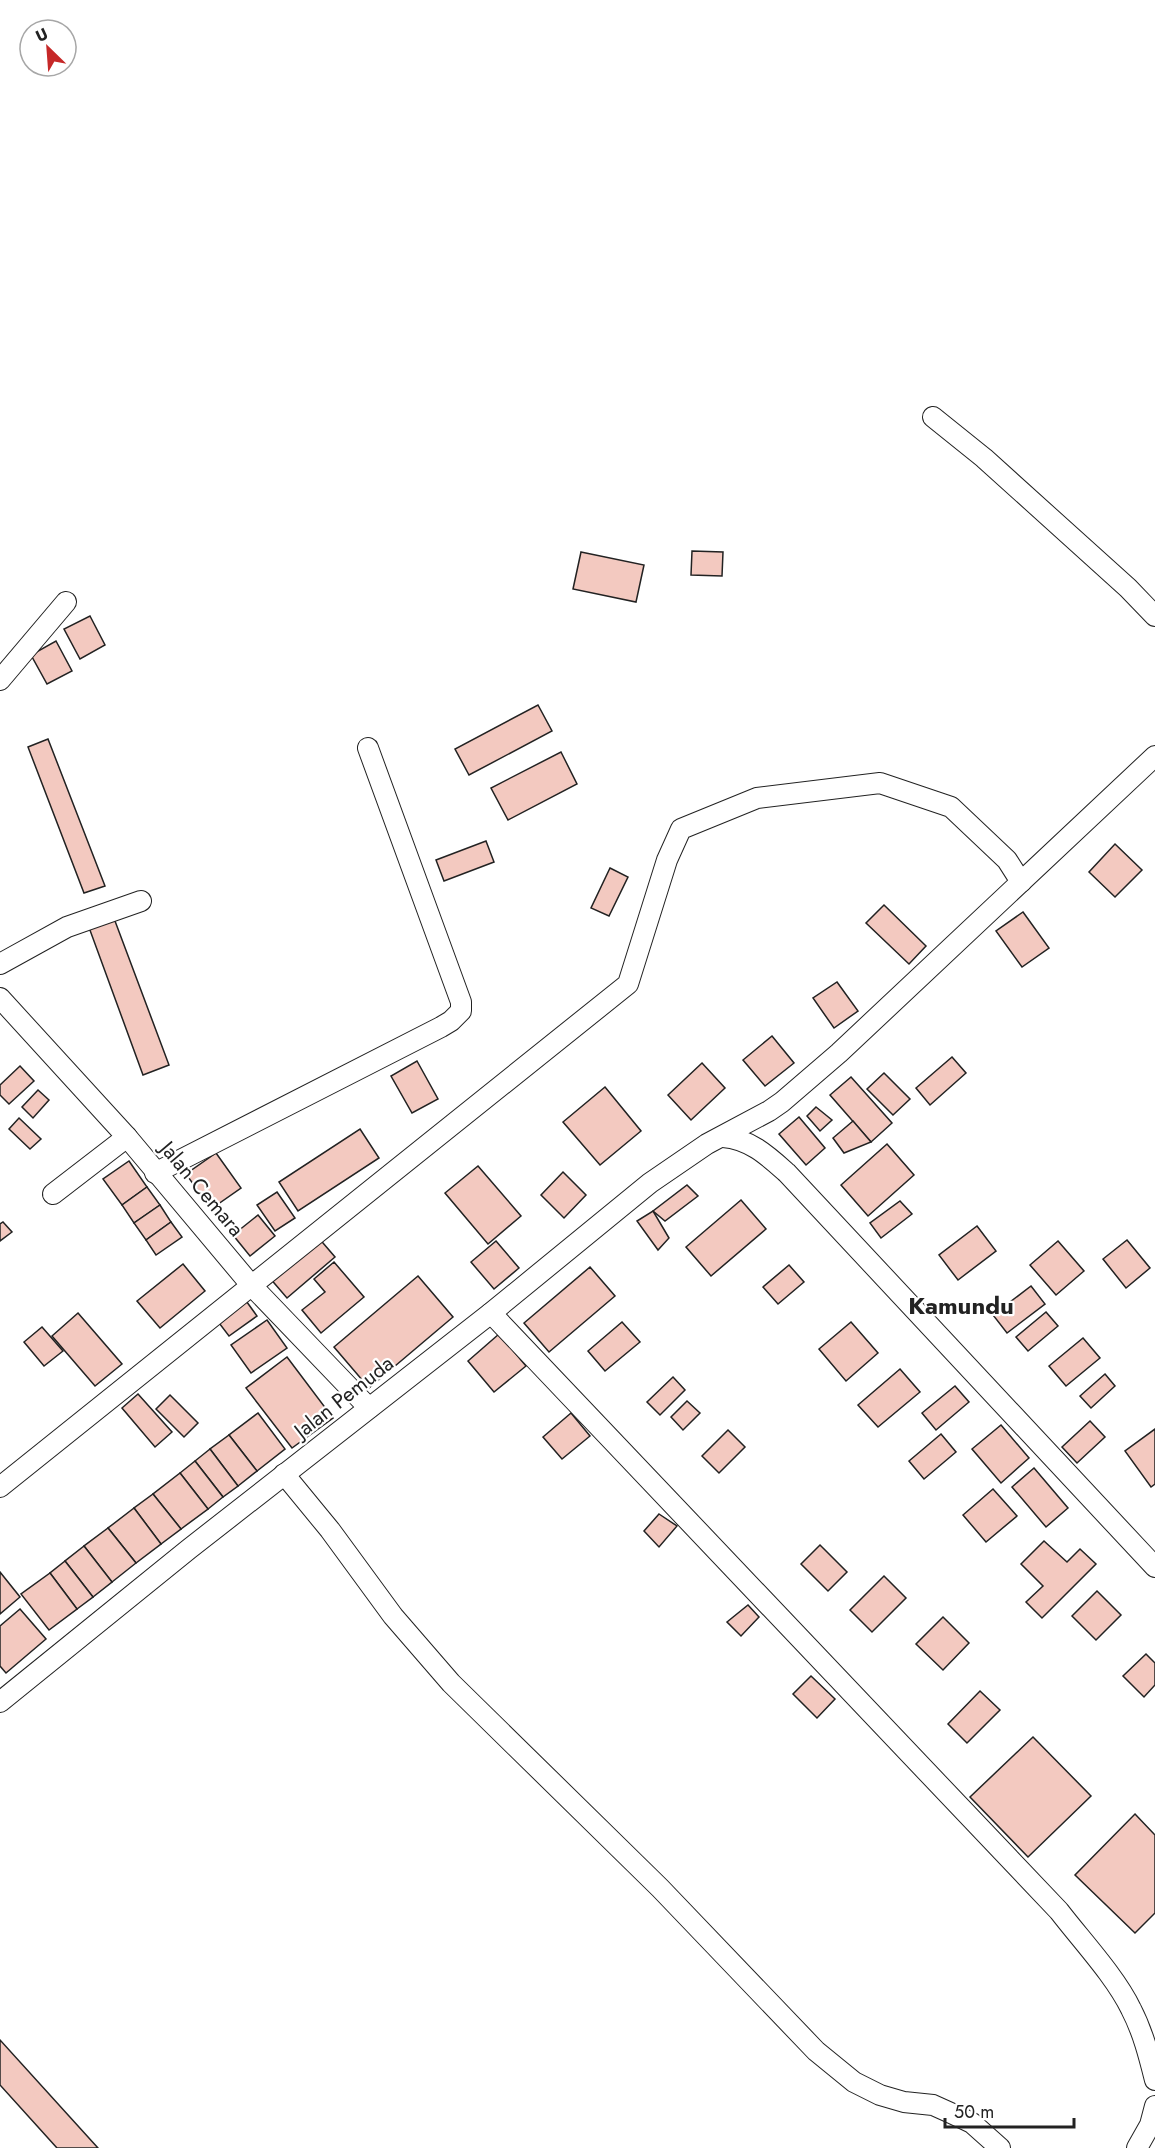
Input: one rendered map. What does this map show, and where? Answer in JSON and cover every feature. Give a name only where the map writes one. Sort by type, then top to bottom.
[{"type":"street","points":[[933,417],[984,458],[1128,588],[1155,616]]},
{"type":"street","points":[[0,681],[66,602]]},
{"type":"street","points":[[155,1173],[441,1027],[461,1011],[461,1002],[368,748]]},
{"type":"street","name":"Jalan Pemuda","points":[[4,1690],[491,1313],[650,1184],[699,1149],[769,1112],[790,1095],[838,1053],[1155,756]]},
{"type":"street","points":[[0,1487],[628,984],[667,860],[681,829],[757,798],[880,783],[951,807],[1007,860],[1022,882]]},
{"type":"street","points":[[0,964],[67,927],[141,901]]},
{"type":"street","name":"Jalan Cemara","points":[[0,998],[127,1137],[251,1286],[369,1408]]},
{"type":"street","points":[[53,1194],[127,1137]]},
{"type":"street","points":[[723,1137],[751,1144],[788,1173],[1155,1567]]},
{"type":"street","points":[[491,1313],[1059,1911],[1120,1990],[1130,2007],[1143,2037],[1155,2080]]},
{"type":"street","points":[[284,1474],[330,1530],[393,1616],[450,1683],[660,1888],[816,2051],[854,2082],[880,2096],[904,2102],[933,2105],[972,2123],[1000,2148]]},
{"type":"street","points":[[1137,2148],[1150,2125],[1155,2106]]},
{"type":"building","points":[[692,551],[723,552],[722,576],[691,575]]},
{"type":"building","points":[[581,552],[644,565],[636,602],[573,589]]},
{"type":"building","points":[[90,616],[105,645],[80,659],[64,629]]},
{"type":"building","points":[[56,641],[72,671],[47,684],[31,655]]},
{"type":"building","points":[[538,705],[552,731],[469,775],[455,749]]},
{"type":"building","points":[[48,739],[105,886],[84,893],[28,747]]},
{"type":"building","points":[[561,752],[577,784],[508,820],[491,788]]},
{"type":"building","points":[[486,841],[494,862],[444,881],[436,860]]},
{"type":"building","points":[[1115,844],[1142,870],[1115,897],[1089,872]]},
{"type":"building","points":[[610,868],[628,877],[609,916],[591,908]]},
{"type":"building","points":[[884,905],[926,946],[909,964],[866,923]]},
{"type":"building","points":[[1023,912],[1049,948],[1022,967],[996,931]]},
{"type":"building","points":[[112,913],[169,1065],[143,1075],[87,922]]},
{"type":"building","points":[[837,982],[858,1011],[834,1028],[813,998]]},
{"type":"building","points":[[772,1036],[794,1063],[765,1086],[743,1060]]},
{"type":"building","points":[[952,1057],[966,1073],[930,1105],[916,1088]]},
{"type":"building","points":[[417,1061],[438,1099],[412,1113],[391,1076]]},
{"type":"building","points":[[702,1063],[725,1088],[691,1120],[668,1095]]},
{"type":"building","points":[[20,1066],[34,1081],[9,1104],[0,1095],[0,1085]]},
{"type":"building","points":[[884,1073],[910,1099],[893,1115],[867,1089]]},
{"type":"building","points":[[851,1077],[892,1123],[871,1142],[830,1095]]},
{"type":"building","points":[[605,1087],[641,1131],[600,1165],[563,1122]]},
{"type":"building","points":[[38,1090],[49,1100],[33,1118],[22,1107]]},
{"type":"building","points":[[816,1107],[832,1120],[820,1131],[807,1116]]},
{"type":"building","points":[[799,1117],[825,1148],[806,1165],[779,1134]]},
{"type":"building","points":[[19,1118],[41,1139],[30,1149],[9,1129]]},
{"type":"building","points":[[853,1121],[871,1142],[844,1153],[833,1138]]},
{"type":"building","points":[[360,1129],[379,1158],[298,1211],[279,1182]]},
{"type":"building","points":[[887,1144],[914,1175],[868,1216],[841,1185]]},
{"type":"building","points":[[216,1153],[241,1188],[211,1209],[186,1174]]},
{"type":"building","points":[[129,1161],[147,1187],[122,1205],[103,1179]]},
{"type":"building","points":[[478,1166],[521,1216],[488,1244],[445,1193]]},
{"type":"building","points":[[563,1172],[586,1195],[564,1218],[541,1195]]},
{"type":"building","points":[[687,1185],[698,1196],[665,1221],[653,1211]]},
{"type":"building","points":[[147,1187],[160,1205],[134,1223],[122,1205]]},
{"type":"building","points":[[277,1192],[295,1218],[275,1231],[257,1205]]},
{"type":"building","points":[[741,1200],[766,1229],[711,1276],[686,1247]]},
{"type":"building","points":[[900,1201],[912,1214],[881,1238],[870,1223]]},
{"type":"building","points":[[160,1205],[171,1222],[146,1240],[134,1223]]},
{"type":"building","points":[[653,1211],[669,1238],[658,1250],[637,1221]]},
{"type":"building","points":[[258,1215],[275,1236],[250,1256],[233,1235]]},
{"type":"building","points":[[3,1222],[12,1232],[0,1241],[0,1224]]},
{"type":"building","points":[[171,1222],[182,1237],[156,1255],[146,1240]]},
{"type":"building","points":[[977,1226],[996,1251],[958,1280],[939,1255]]},
{"type":"building","points":[[317,1236],[335,1257],[287,1298],[269,1277]]},
{"type":"building","points":[[1127,1240],[1150,1268],[1126,1288],[1103,1259]]},
{"type":"building","points":[[496,1241],[519,1268],[494,1289],[471,1262]]},
{"type":"building","points":[[1058,1241],[1084,1271],[1056,1295],[1030,1265]]},
{"type":"building","points":[[334,1262],[364,1297],[321,1333],[302,1310],[325,1292],[314,1279]]},
{"type":"building","points":[[183,1264],[205,1291],[160,1328],[137,1301]]},
{"type":"building","points":[[789,1265],[804,1282],[778,1304],[763,1287]]},
{"type":"building","points":[[590,1267],[615,1296],[549,1352],[524,1323]]},
{"type":"building","points":[[418,1276],[453,1317],[369,1388],[334,1347]]},
{"type":"building","points":[[1031,1286],[1045,1304],[1007,1333],[993,1315]]},
{"type":"building","points":[[244,1298],[257,1316],[229,1336],[216,1319]]},
{"type":"building","points":[[1046,1312],[1058,1326],[1028,1351],[1016,1337]]},
{"type":"building","points":[[78,1313],[122,1364],[95,1386],[52,1336]]},
{"type":"building","points":[[267,1320],[287,1348],[251,1373],[231,1345]]},
{"type":"building","points":[[622,1322],[640,1342],[605,1371],[588,1351]]},
{"type":"building","points":[[851,1322],[878,1353],[846,1381],[819,1349]]},
{"type":"building","points":[[42,1327],[63,1351],[44,1366],[24,1342]]},
{"type":"building","points":[[499,1334],[526,1366],[494,1392],[468,1361]]},
{"type":"building","points":[[1083,1338],[1100,1358],[1066,1386],[1049,1366]]},
{"type":"building","points":[[287,1357],[333,1418],[292,1448],[246,1388]]},
{"type":"building","points":[[900,1369],[920,1392],[878,1427],[858,1405]]},
{"type":"building","points":[[1105,1374],[1115,1386],[1091,1408],[1080,1396]]},
{"type":"building","points":[[673,1377],[685,1390],[660,1415],[647,1402]]},
{"type":"building","points":[[955,1386],[969,1402],[936,1430],[922,1413]]},
{"type":"building","points":[[138,1394],[172,1432],[155,1447],[122,1408]]},
{"type":"building","points":[[170,1395],[198,1423],[184,1437],[156,1409]]},
{"type":"building","points":[[687,1401],[700,1413],[683,1430],[671,1417]]},
{"type":"building","points":[[258,1413],[285,1449],[257,1471],[229,1435]]},
{"type":"building","points":[[571,1413],[590,1436],[562,1459],[543,1437]]},
{"type":"building","points":[[1090,1421],[1105,1437],[1077,1463],[1062,1447]]},
{"type":"building","points":[[1001,1425],[1029,1458],[1001,1483],[972,1449]]},
{"type":"building","points":[[1155,1429],[1155,1484],[1151,1487],[1125,1451]]},
{"type":"building","points":[[728,1430],[745,1447],[719,1473],[702,1456]]},
{"type":"building","points":[[941,1434],[956,1452],[924,1479],[909,1461]]},
{"type":"building","points":[[229,1435],[257,1471],[238,1486],[210,1449]]},
{"type":"building","points":[[210,1449],[238,1486],[223,1497],[195,1461]]},
{"type":"building","points":[[195,1461],[223,1497],[208,1509],[180,1473]]},
{"type":"building","points":[[1034,1468],[1068,1508],[1046,1527],[1012,1487]]},
{"type":"building","points":[[180,1473],[208,1509],[181,1529],[153,1494]]},
{"type":"building","points":[[993,1489],[1017,1516],[986,1542],[963,1515]]},
{"type":"building","points":[[153,1494],[181,1529],[161,1544],[134,1508]]},
{"type":"building","points":[[134,1508],[161,1544],[136,1563],[108,1528]]},
{"type":"building","points":[[659,1514],[677,1526],[659,1547],[644,1531]]},
{"type":"building","points":[[108,1528],[136,1563],[112,1582],[84,1546]]},
{"type":"building","points":[[1044,1541],[1067,1562],[1080,1549],[1096,1564],[1042,1618],[1026,1602],[1043,1586],[1021,1564]]},
{"type":"building","points":[[820,1545],[847,1572],[828,1591],[801,1564]]},
{"type":"building","points":[[84,1546],[112,1582],[93,1597],[65,1561]]},
{"type":"building","points":[[65,1561],[93,1597],[77,1609],[50,1573]]},
{"type":"building","points":[[0,1572],[20,1597],[0,1614]]},
{"type":"building","points":[[50,1573],[77,1609],[49,1630],[21,1594]]},
{"type":"building","points":[[884,1576],[906,1598],[872,1632],[850,1610]]},
{"type":"building","points":[[1097,1591],[1121,1615],[1096,1640],[1072,1616]]},
{"type":"building","points":[[748,1605],[759,1617],[741,1636],[727,1622]]},
{"type":"building","points":[[20,1609],[46,1639],[6,1673],[0,1666],[0,1626]]},
{"type":"building","points":[[943,1617],[969,1643],[943,1670],[916,1644]]},
{"type":"building","points":[[1146,1654],[1155,1663],[1155,1685],[1144,1697],[1123,1676]]},
{"type":"building","points":[[811,1676],[835,1699],[817,1718],[793,1694]]},
{"type":"building","points":[[980,1691],[1000,1710],[967,1743],[948,1724]]},
{"type":"building","points":[[1033,1737],[1091,1796],[1028,1857],[970,1797]]},
{"type":"building","points":[[1135,1814],[1155,1835],[1155,1913],[1135,1933],[1075,1875]]},
{"type":"building","points":[[0,2040],[98,2148],[57,2148],[0,2085]]},
{"type":"district","name":"Kamundu","points":[[961,1306]]}]
